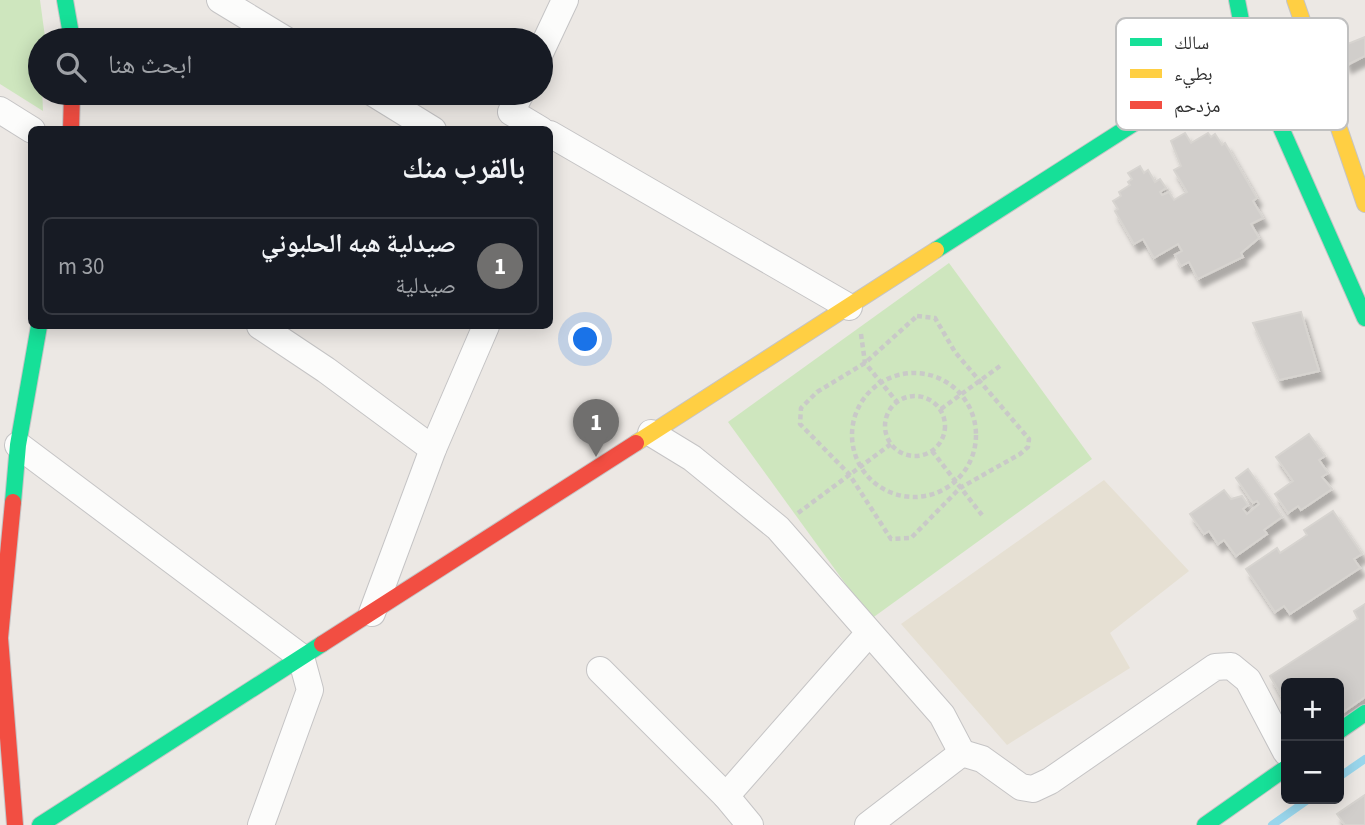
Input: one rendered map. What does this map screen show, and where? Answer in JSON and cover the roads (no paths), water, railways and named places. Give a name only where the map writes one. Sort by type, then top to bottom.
[{"type":"main road","points":[[1237,0],[1241,18]]},
{"type":"main road","points":[[1294,0],[1300,18]]},
{"type":"main road","points":[[70,1],[71,28]]},
{"type":"main road","points":[[71,126],[72,105]]},
{"type":"main road","points":[[40,825],[1124,130]]},
{"type":"main road","points":[[1282,130],[1365,318]]},
{"type":"main road","points":[[1339,130],[1365,204]]},
{"type":"main road","points":[[15,825],[0,638],[18,445],[38,329]]},
{"type":"main road","points":[[1344,727],[1365,712]]},
{"type":"main road","points":[[1205,825],[1281,772]]},
{"type":"street","points":[[220,0],[266,28]]},
{"type":"street","points":[[552,28],[565,0]]},
{"type":"street","points":[[392,105],[427,126]]},
{"type":"street","points":[[0,110],[28,128]]},
{"type":"street","points":[[515,111],[536,126]]},
{"type":"street","points":[[553,136],[849,307]]},
{"type":"street","points":[[264,329],[326,370],[433,449]]},
{"type":"street","points":[[372,613],[433,449],[485,329]]},
{"type":"street","points":[[651,433],[692,458],[778,528],[824,577],[942,715],[962,753],[982,760],[1021,787],[1033,789],[1050,781],[1215,667],[1231,666],[1248,680],[1281,743]]},
{"type":"street","points":[[18,445],[301,657],[310,690],[261,825]]},
{"type":"street","points":[[726,796],[869,632]]},
{"type":"street","points":[[600,670],[726,796],[750,825]]},
{"type":"street","points":[[868,825],[962,753]]},
{"type":"waterway","points":[[1344,774],[1365,759]]},
{"type":"waterway","points":[[1272,825],[1302,804]]},
{"type":"place","name":"صيدلية هبه الحلبوني","points":[[596,457]]}]
